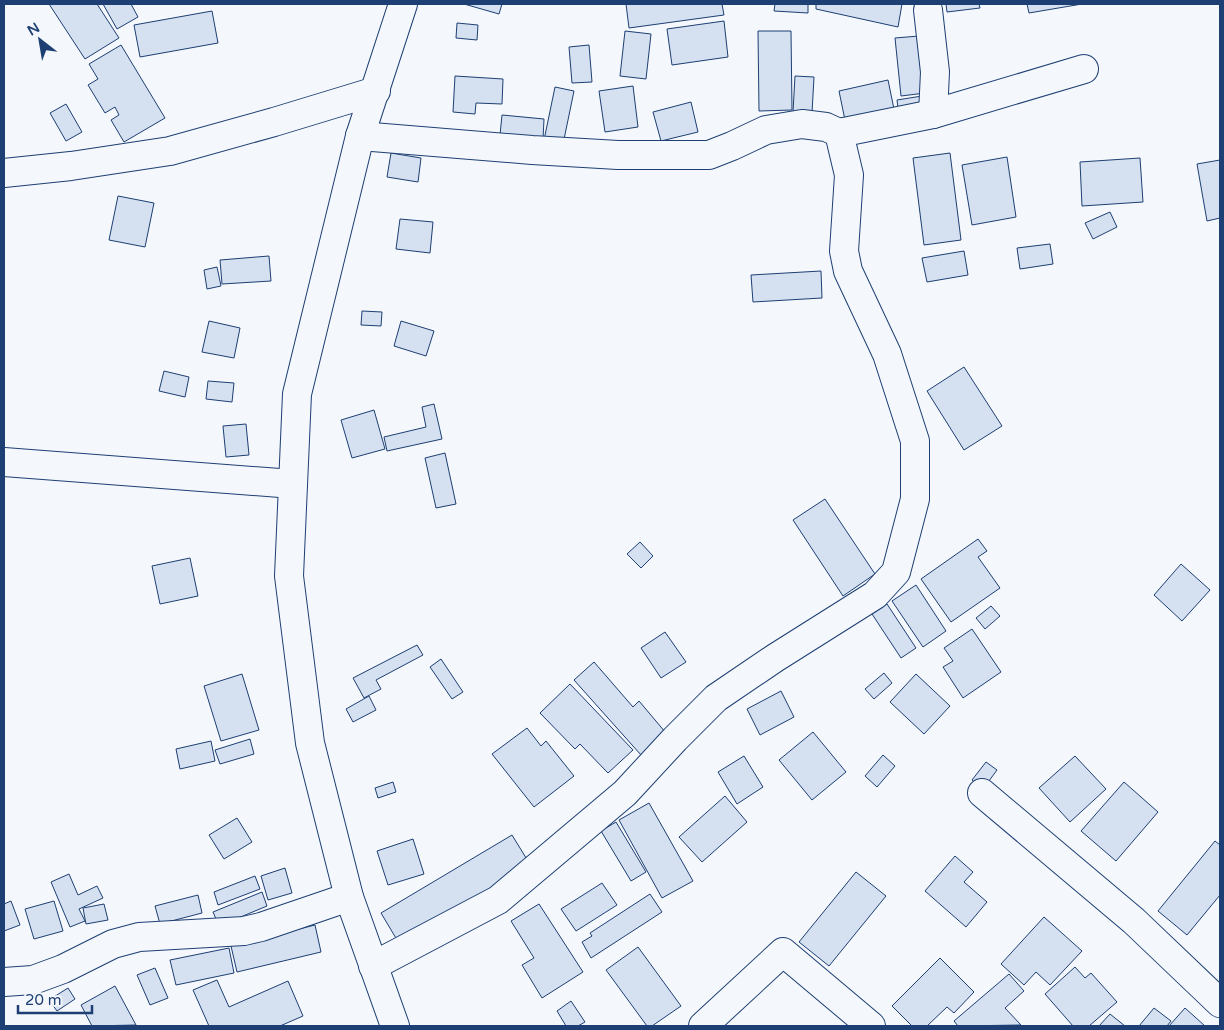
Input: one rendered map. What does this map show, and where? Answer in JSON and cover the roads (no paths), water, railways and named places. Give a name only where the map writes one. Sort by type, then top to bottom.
[{"type":"street","points":[[395,1026],[350,897],[310,743],[289,576],[297,394],[360,136],[403,4]]},
{"type":"street","points":[[928,10],[935,72],[933,114]]},
{"type":"street","points":[[360,136],[618,155],[709,155],[766,130],[802,124],[826,127],[839,133],[933,114],[1084,69]]},
{"type":"street","points":[[4,173],[71,166],[170,151],[376,91]]},
{"type":"street","points":[[373,966],[498,900],[625,793],[716,698],[874,595],[896,572],[915,499],[915,441],[887,354],[848,271],[844,251],[849,175],[839,133]]},
{"type":"street","points":[[4,462],[293,484]]},
{"type":"street","points":[[982,794],[1134,921],[1220,1003]]},
{"type":"street","points":[[4,982],[33,980],[113,944],[139,937],[244,931],[350,897]]},
{"type":"street","points":[[703,1026],[782,952],[871,1026]]}]
